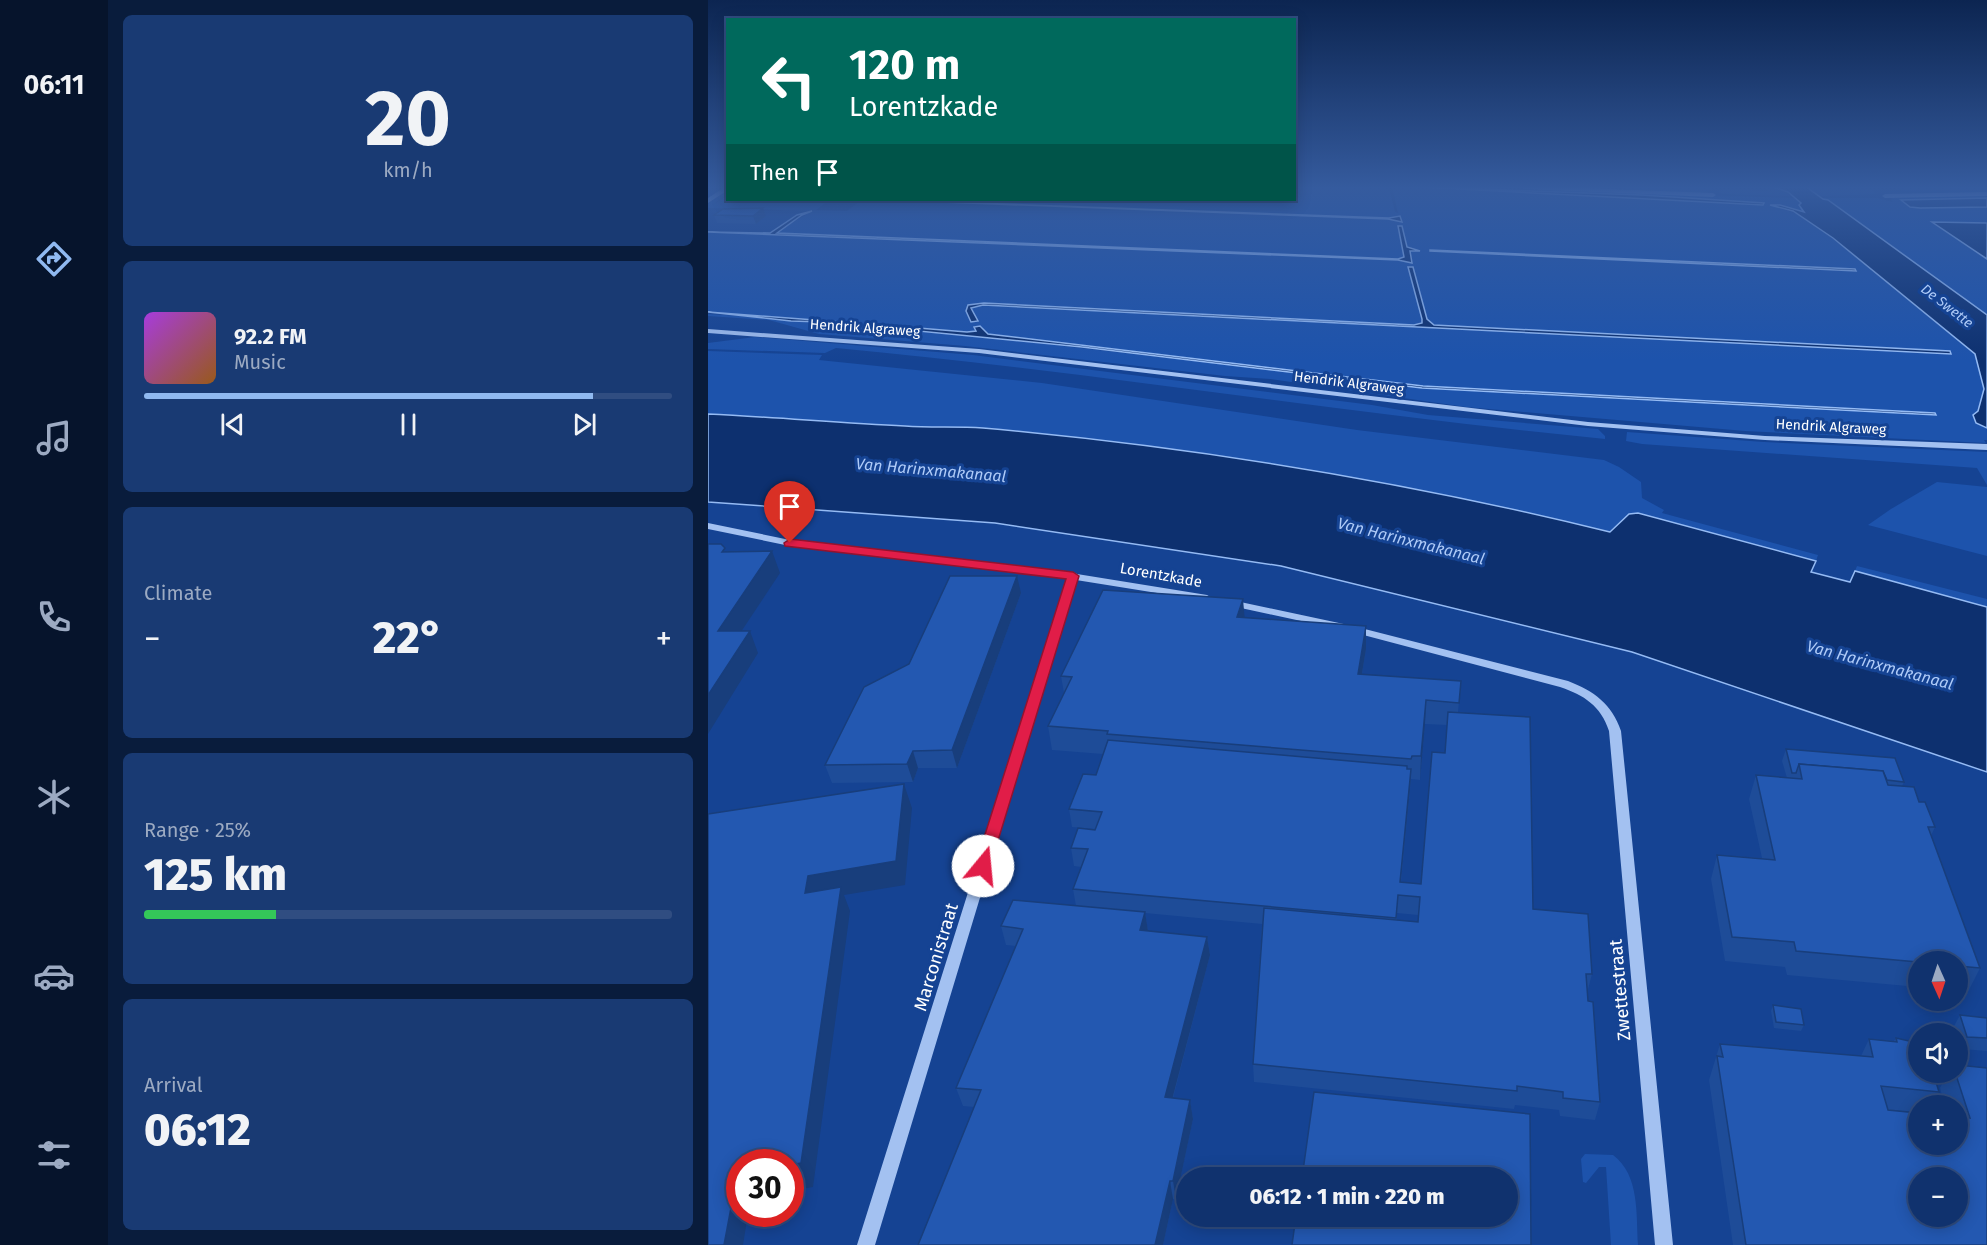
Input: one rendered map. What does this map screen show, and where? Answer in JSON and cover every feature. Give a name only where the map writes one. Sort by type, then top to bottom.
[{"type":"street","name":"Hendrik Algraweg","points":[[708,331],[979,351],[1588,424],[1765,438],[1987,447]]},
{"type":"street","name":"Lorentzkade","points":[[708,526],[799,544],[1073,576],[1294,615],[1564,684],[1597,699],[1606,709],[1615,731]]},
{"type":"street","name":"Marconistraat","points":[[866,1245],[1073,576]]},
{"type":"street","name":"Zwettestraat","points":[[1615,731],[1664,1245]]},
{"type":"shaded area","points":[[708,245],[1031,245],[1398,260],[1412,263],[1410,251],[1419,251],[1407,245],[1841,245],[1975,354],[1984,389],[1976,423],[1987,428],[1987,440],[1984,440],[1986,443],[1745,431],[1466,407],[1270,379],[1225,376],[965,346],[819,334],[769,320],[708,316],[708,314],[853,323],[708,312]],"holes":[[[1430,251],[1855,269],[1856,270]],[[1413,267],[1427,319],[1434,325],[1951,353],[983,305],[971,308],[977,321],[968,305],[984,303],[1414,325],[1422,322]],[[869,324],[967,332],[977,330],[980,326],[988,334],[1423,386],[1936,415],[1441,389]]]},
{"type":"shaded area","points":[[1054,245],[1402,245],[1405,257],[1398,259]]},
{"type":"shaded area","points":[[1889,245],[1966,245],[1987,259],[1987,315]]},
{"type":"shaded area","points":[[755,337],[973,355],[1372,405],[1428,415],[1598,429],[1605,439],[836,348],[825,353],[708,349],[708,343]]},
{"type":"shaded area","points":[[708,351],[822,355],[819,360],[1042,383],[1357,430],[1604,460],[1641,482],[1642,498],[1664,510],[1662,513],[1818,555],[1816,561],[1638,513],[1629,514],[1611,532],[1377,482],[1141,445],[983,428],[915,427],[708,414]]},
{"type":"shaded area","points":[[1627,432],[1764,442],[1987,452],[1987,485],[1977,468],[1642,444],[1626,441]]},
{"type":"shaded area","points":[[1937,482],[1987,487],[1987,556],[1868,525]]},
{"type":"shaded area","points":[[1857,566],[1987,599],[1987,607],[1855,571]]},
{"type":"shaded area","points":[[1585,1154],[1613,1155],[1628,1173],[1635,1196],[1638,1245],[1611,1245],[1606,1167],[1599,1167],[1586,1183],[1583,1182],[1581,1159]]},
{"type":"water","points":[[1031,245],[1398,259],[1404,257],[1402,245],[1420,251],[1410,251],[1412,263],[1398,260]]},
{"type":"water","name":"De Swette","points":[[1842,245],[1890,245],[1987,315],[1987,428],[1976,423],[1973,415],[1978,411],[1984,389],[1975,354]]},
{"type":"water","points":[[1966,245],[1987,245],[1987,259]]},
{"type":"water","points":[[1430,251],[1855,269],[1856,271]]},
{"type":"water","points":[[1408,267],[1413,267],[1427,319],[1434,325],[1950,351],[1951,354],[983,305],[971,308],[978,321],[971,322],[966,311],[968,305],[984,303],[1414,325],[1422,323],[1422,319]]},
{"type":"water","points":[[708,312],[854,323],[791,321]]},
{"type":"water","points":[[869,324],[967,332],[976,331],[974,327],[980,326],[988,334],[1423,386],[1935,413],[1936,415],[1422,388],[1082,347],[867,326]]},
{"type":"water","name":"Van Harinxmakanaal","points":[[708,414],[915,427],[983,428],[1141,445],[1377,482],[1610,532],[1629,514],[1638,513],[1816,561],[1811,572],[1850,582],[1855,571],[1987,607],[1987,772],[1632,652],[1281,566],[995,523],[708,502]]},
{"type":"building","points":[[708,544],[721,544],[725,548],[722,552],[772,551],[718,631],[750,631],[708,695]]},
{"type":"building","points":[[950,576],[1017,576],[952,750],[913,751],[907,764],[825,765],[864,687],[909,664]]},
{"type":"building","points":[[1103,590],[1243,599],[1237,617],[1366,626],[1358,674],[1461,681],[1459,703],[1426,700],[1421,756],[1412,756],[1411,759],[1107,734],[1108,731],[1048,726],[1072,677],[1061,676]]},
{"type":"building","points":[[1448,712],[1530,717],[1533,909],[1588,914],[1592,974],[1586,974],[1588,1001],[1593,1002],[1600,1102],[1563,1098],[1563,1092],[1517,1086],[1517,1091],[1253,1064],[1264,908],[1418,922],[1420,897],[1398,895],[1396,918],[1073,889],[1088,849],[1071,848],[1078,828],[1095,830],[1102,812],[1069,809],[1083,774],[1096,775],[1108,740],[1407,766],[1407,769],[1411,769],[1400,882],[1421,884],[1432,752],[1445,753]]},
{"type":"building","points":[[1786,749],[1895,758],[1904,782],[1887,780],[1883,771],[1799,764],[1796,773],[1792,773]]},
{"type":"building","points":[[1799,764],[1883,771],[1888,785],[1914,787],[1919,802],[1925,802],[1935,827],[1928,827],[1980,968],[1968,967],[1968,951],[1908,951],[1908,961],[1796,951],[1794,942],[1732,937],[1717,855],[1775,860],[1756,775],[1802,779]]},
{"type":"building","points":[[904,784],[896,861],[808,876],[805,893],[841,887],[803,1149],[726,1149],[727,1227],[724,1245],[708,1245],[708,814]]},
{"type":"building","points":[[1013,900],[1145,912],[1140,930],[1207,937],[1165,1097],[1190,1100],[1173,1181],[1170,1181],[1155,1245],[918,1245],[981,1090],[956,1088],[1023,929],[1001,926]]},
{"type":"building","points":[[1773,1005],[1801,1009],[1804,1025],[1776,1022]]},
{"type":"building","points":[[1960,1015],[1987,1018],[1987,1038],[1968,1037],[1968,1023],[1963,1023]]},
{"type":"building","points":[[1896,1038],[1908,1041],[1908,1083],[1936,1083],[1939,1092],[1881,1086],[1888,1110],[1908,1112],[1908,1155],[1968,1155],[1968,1118],[1970,1118],[1968,1095],[1962,1095],[1959,1083],[1968,1083],[1968,1066],[1987,1068],[1987,1245],[1746,1245],[1717,1056],[1723,1057],[1720,1044],[1873,1057],[1869,1039],[1897,1042]]},
{"type":"building","points":[[1314,1092],[1530,1114],[1531,1245],[1292,1245],[1294,1227],[1518,1227],[1518,1167],[1304,1167]]},
{"type":"route","points":[[790,543],[964,561],[1073,576],[983,866]]}]
